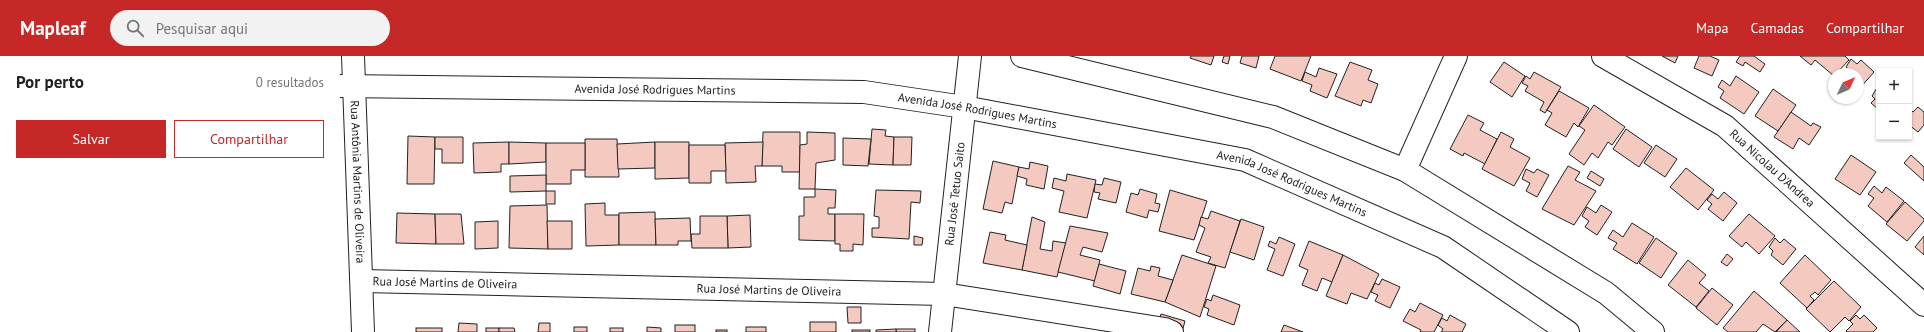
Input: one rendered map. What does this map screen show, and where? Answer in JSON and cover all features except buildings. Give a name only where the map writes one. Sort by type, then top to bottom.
[{"type":"street","name":"Rua Antônia Martins de Oliveira","points":[[353,56],[347,86],[362,281],[363,332]]},
{"type":"street","name":"Rua José Tetuo Saito","points":[[940,332],[970,56]]},
{"type":"street","points":[[1022,56],[1273,117],[1405,170],[1606,293],[1653,332]]},
{"type":"street","points":[[1405,170],[1456,56]]},
{"type":"street","name":"Rua Nicolau D'Andrea","points":[[1603,56],[1725,126],[1924,305]]},
{"type":"street","name":"Avenida José Rodrigues Martins","points":[[347,86],[864,92],[964,107],[1245,160],[1443,247],[1568,332]]},
{"type":"street","name":"Rua José Martins de Oliveira","points":[[362,281],[944,294],[1165,329],[1172,332]]}]
